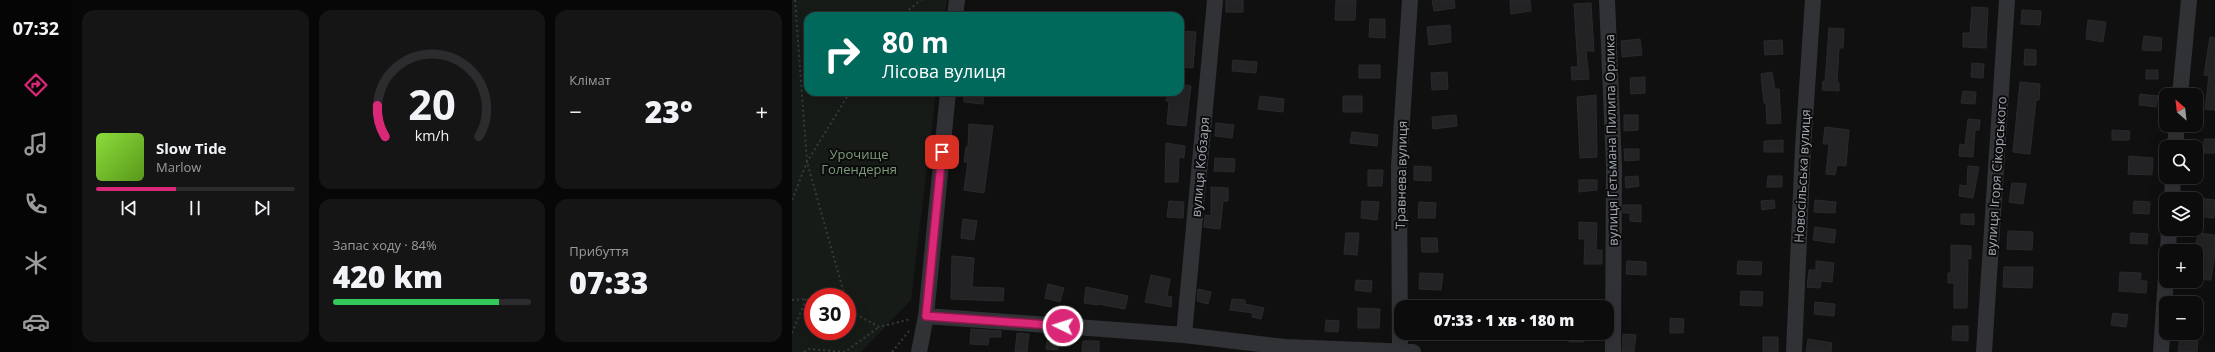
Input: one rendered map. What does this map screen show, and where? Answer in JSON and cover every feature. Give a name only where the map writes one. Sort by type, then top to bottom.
[{"type":"street","points":[[956,12],[957,0]]},
{"type":"street","name":"вулиця Кобзаря","points":[[1184,335],[1215,0]]},
{"type":"street","name":"Травнева вулиця","points":[[1407,351],[1399,166],[1410,0]]},
{"type":"street","name":"вулиця Гетьмана Пилипа Орлика","points":[[1607,0],[1614,166],[1613,352]]},
{"type":"street","name":"Новосільська вулиця","points":[[1794,352],[1803,147],[1813,0]]},
{"type":"street","name":"вулиця Ігоря Сікорського","points":[[1984,352],[2007,0]]},
{"type":"street","points":[[2181,88],[2189,0]]},
{"type":"street","points":[[920,352],[926,316],[948,96]]},
{"type":"street","points":[[2160,352],[2165,288]]},
{"type":"street","points":[[926,316],[1184,335],[1285,347],[1407,351]]},
{"type":"path","points":[[795,0],[807,162],[842,288]]},
{"type":"path","points":[[906,12],[921,0]]},
{"type":"path","points":[[792,200],[807,162],[848,96]]},
{"type":"path","points":[[792,300],[804,299]]},
{"type":"path","points":[[792,334],[804,304]]},
{"type":"path","points":[[856,314],[879,327]]},
{"type":"path","points":[[804,352],[809,349],[844,352],[879,327],[926,316]]},
{"type":"green space","name":"Урочище Голендерня","points":[[792,0],[947,0],[946,12],[804,12],[804,96],[936,96],[911,300],[861,352],[792,352]]},
{"type":"building","points":[[1226,0],[1243,0],[1243,12],[1226,12]]},
{"type":"building","points":[[1336,0],[1356,0],[1355,20],[1335,20]]},
{"type":"building","points":[[1432,0],[1454,0],[1455,8],[1434,11]]},
{"type":"building","points":[[1510,0],[1530,0],[1531,11],[1511,14]]},
{"type":"building","points":[[1591,3],[1594,51],[1586,51],[1589,79],[1572,80],[1571,67],[1578,67],[1574,4]]},
{"type":"building","points":[[1972,7],[1988,8],[1986,48],[1963,47],[1963,33],[1970,33]]},
{"type":"building","points":[[2022,10],[2041,11],[2040,25],[2021,24]]},
{"type":"building","points":[[1370,19],[1385,19],[1385,38],[1369,37]]},
{"type":"building","points":[[2088,20],[2106,22],[2103,42],[2086,39]]},
{"type":"building","points":[[1450,25],[1451,42],[1429,45],[1427,27]]},
{"type":"building","points":[[1829,28],[1844,29],[1843,48],[1839,48],[1837,82],[1839,83],[1839,91],[1822,90],[1823,81],[1825,82]]},
{"type":"building","points":[[1184,31],[1196,32],[1193,68],[1184,67]]},
{"type":"building","points":[[2144,36],[2162,38],[2161,51],[2142,50]]},
{"type":"building","points":[[2210,37],[2215,38],[2215,110],[2205,109],[2209,76],[2204,75]]},
{"type":"building","points":[[1640,39],[1642,55],[1622,57],[1621,41]]},
{"type":"building","points":[[1782,40],[1783,54],[1765,55],[1764,41]]},
{"type":"building","points":[[2025,49],[2036,50],[2036,65],[2024,65]]},
{"type":"building","points":[[1233,60],[1257,62],[1256,73],[1232,71]]},
{"type":"building","points":[[1972,63],[1984,64],[1983,78],[1971,77]]},
{"type":"building","points":[[1359,65],[1380,65],[1380,78],[1359,78]]},
{"type":"building","points":[[2146,70],[2158,70],[2158,79],[2146,79]]},
{"type":"building","points":[[1447,72],[1448,89],[1432,90],[1431,73]]},
{"type":"building","points":[[1772,72],[1775,89],[1779,89],[1781,123],[1767,124],[1766,103],[1764,103],[1761,74]]},
{"type":"building","points":[[1645,77],[1645,93],[1631,94],[1630,78]]},
{"type":"building","points":[[2020,82],[2040,84],[2039,100],[2036,100],[2030,154],[2013,152]]},
{"type":"building","points":[[1184,85],[1191,86],[1186,126],[1167,124],[1169,101],[1166,101],[1167,96],[1184,96]]},
{"type":"building","points":[[1963,91],[1976,92],[1975,104],[1961,103]]},
{"type":"building","points":[[2140,94],[2158,96],[2156,107],[2139,105]]},
{"type":"building","points":[[1596,95],[1597,157],[1580,158],[1577,97]]},
{"type":"building","points":[[964,96],[984,96],[983,104],[964,102]]},
{"type":"building","points":[[1260,96],[1284,99],[1283,112],[1258,109]]},
{"type":"building","points":[[1343,96],[1362,96],[1362,112],[1343,112]]},
{"type":"building","points":[[1456,115],[1457,126],[1433,129],[1432,117]]},
{"type":"building","points":[[1624,115],[1638,115],[1638,130],[1624,131]]},
{"type":"building","points":[[1968,119],[1980,120],[1979,130],[1975,130],[1973,157],[1959,156],[1960,144],[1965,145]]},
{"type":"building","points":[[1216,123],[1234,125],[1232,138],[1215,136]]},
{"type":"building","points":[[969,124],[993,126],[984,193],[964,190],[968,162],[964,162],[966,147],[968,147]]},
{"type":"building","points":[[1825,127],[1849,130],[1846,166],[1837,165],[1835,175],[1826,174],[1829,144],[1823,144]]},
{"type":"building","points":[[2112,130],[2130,131],[2129,140],[2112,140]]},
{"type":"building","points":[[1352,132],[1378,135],[1377,146],[1350,143]]},
{"type":"building","points":[[2204,139],[2215,139],[2215,153],[2204,153]]},
{"type":"building","points":[[1783,140],[1783,152],[1764,152],[1764,141]]},
{"type":"building","points":[[1166,143],[1185,146],[1184,158],[1179,157],[1178,182],[1165,182]]},
{"type":"building","points":[[1624,149],[1639,149],[1639,160],[1625,161]]},
{"type":"building","points":[[2129,156],[2153,158],[2152,175],[2128,174]]},
{"type":"building","points":[[1215,158],[1235,159],[1234,172],[1214,171]]},
{"type":"building","points":[[1414,166],[1431,167],[1431,181],[1414,180]]},
{"type":"building","points":[[1968,166],[1979,167],[1973,198],[1959,196],[1960,185],[1967,186]]},
{"type":"building","points":[[1368,170],[1383,170],[1382,186],[1368,186]]},
{"type":"building","points":[[1638,176],[1639,186],[1626,188],[1625,177]]},
{"type":"building","points":[[1768,176],[1782,176],[1782,187],[1767,187]]},
{"type":"building","points":[[1579,180],[1597,180],[1597,190],[1579,192]]},
{"type":"building","points":[[2012,183],[2026,184],[2023,204],[2009,202]]},
{"type":"building","points":[[1211,187],[1228,188],[1228,201],[1223,201],[1220,229],[1204,227],[1205,215],[1211,216]]},
{"type":"building","points":[[2203,199],[2215,200],[2214,218],[2203,217]]},
{"type":"building","points":[[1774,200],[1775,208],[1762,210],[1761,201]]},
{"type":"building","points":[[1815,200],[1836,202],[1835,213],[1814,212]]},
{"type":"building","points":[[1169,201],[1184,202],[1183,218],[1167,217]]},
{"type":"building","points":[[1362,201],[1379,202],[1377,220],[1361,218]]},
{"type":"building","points":[[2134,201],[2150,202],[2149,214],[2133,213]]},
{"type":"building","points":[[1419,202],[1436,203],[1435,218],[1418,218]]},
{"type":"building","points":[[1623,205],[1641,205],[1641,222],[1630,221],[1630,213],[1623,213]]},
{"type":"building","points":[[1961,214],[1974,214],[1974,225],[1961,224]]},
{"type":"building","points":[[963,219],[977,221],[974,240],[961,238]]},
{"type":"building","points":[[1579,222],[1597,223],[1596,250],[1602,250],[1602,264],[1584,264],[1585,239],[1579,239]]},
{"type":"building","points":[[1815,227],[1836,230],[1834,243],[1813,240]]},
{"type":"building","points":[[2008,231],[2033,232],[2032,250],[2007,249]]},
{"type":"building","points":[[1346,233],[1359,233],[1357,255],[1344,254]]},
{"type":"building","points":[[2131,233],[2148,234],[2147,244],[2130,243]]},
{"type":"building","points":[[2203,234],[2215,235],[2215,254],[2211,280],[2203,279],[2203,244],[2196,244],[2198,236],[2203,236]]},
{"type":"building","points":[[1421,238],[1437,238],[1438,252],[1422,252]]},
{"type":"building","points":[[1951,245],[1971,246],[1971,259],[1968,258],[1967,308],[1954,308],[1954,283],[1948,283],[1948,273],[1951,273]]},
{"type":"building","points":[[952,256],[974,258],[972,287],[1004,288],[1003,301],[951,299]]},
{"type":"building","points":[[1627,261],[1646,262],[1646,275],[1626,274]]},
{"type":"building","points":[[1738,261],[1762,262],[1761,275],[1737,274]]},
{"type":"building","points":[[1816,261],[1834,263],[1832,282],[1821,281],[1820,288],[1807,287],[1809,270],[1816,270]]},
{"type":"building","points":[[2004,267],[2033,267],[2032,288],[2003,287]]},
{"type":"building","points":[[2120,272],[2141,273],[2140,281],[2147,281],[2146,293],[2119,291]]},
{"type":"building","points":[[1420,273],[1443,274],[1441,290],[1419,289]]},
{"type":"building","points":[[1151,275],[1170,279],[1167,296],[1172,297],[1171,307],[1145,302]]},
{"type":"building","points":[[1356,280],[1372,281],[1371,292],[1355,290]]},
{"type":"building","points":[[1048,284],[1064,288],[1060,302],[1045,298]]},
{"type":"building","points":[[1086,287],[1128,296],[1125,309],[1084,303]]},
{"type":"building","points":[[1198,289],[1211,292],[1208,304],[1197,301]]},
{"type":"building","points":[[1741,291],[1763,292],[1762,306],[1740,305]]},
{"type":"building","points":[[1232,299],[1245,300],[1245,304],[1264,308],[1261,319],[1252,317],[1253,313],[1230,310]]},
{"type":"building","points":[[1815,302],[1835,304],[1834,316],[1814,314]]},
{"type":"building","points":[[1358,308],[1380,309],[1379,328],[1358,328]]},
{"type":"building","points":[[2113,313],[2128,315],[2126,327],[2111,325]]},
{"type":"building","points":[[1670,318],[1684,319],[1683,333],[1670,333]]},
{"type":"building","points":[[1326,320],[1339,321],[1338,332],[1325,331]]},
{"type":"building","points":[[1953,326],[1968,326],[1968,341],[1952,340]]},
{"type":"building","points":[[971,329],[1001,331],[1001,337],[989,337],[988,345],[970,344]]},
{"type":"building","points":[[1017,333],[1029,334],[1027,352],[1015,352]]},
{"type":"building","points":[[1623,334],[1636,335],[1634,352],[1622,352]]},
{"type":"building","points":[[1048,335],[1059,336],[1058,350],[1046,349]]},
{"type":"building","points":[[1763,337],[1778,337],[1778,352],[1763,352]]},
{"type":"building","points":[[1808,339],[1832,343],[1831,352],[1806,352]]},
{"type":"building","points":[[1569,340],[1584,340],[1584,342],[1569,342]]},
{"type":"building","points":[[2180,340],[2198,340],[2197,352],[2178,352]]},
{"type":"building","points":[[1083,341],[1099,341],[1099,352],[1082,352]]},
{"type":"route","points":[[942,152],[926,316],[1063,326]]}]
